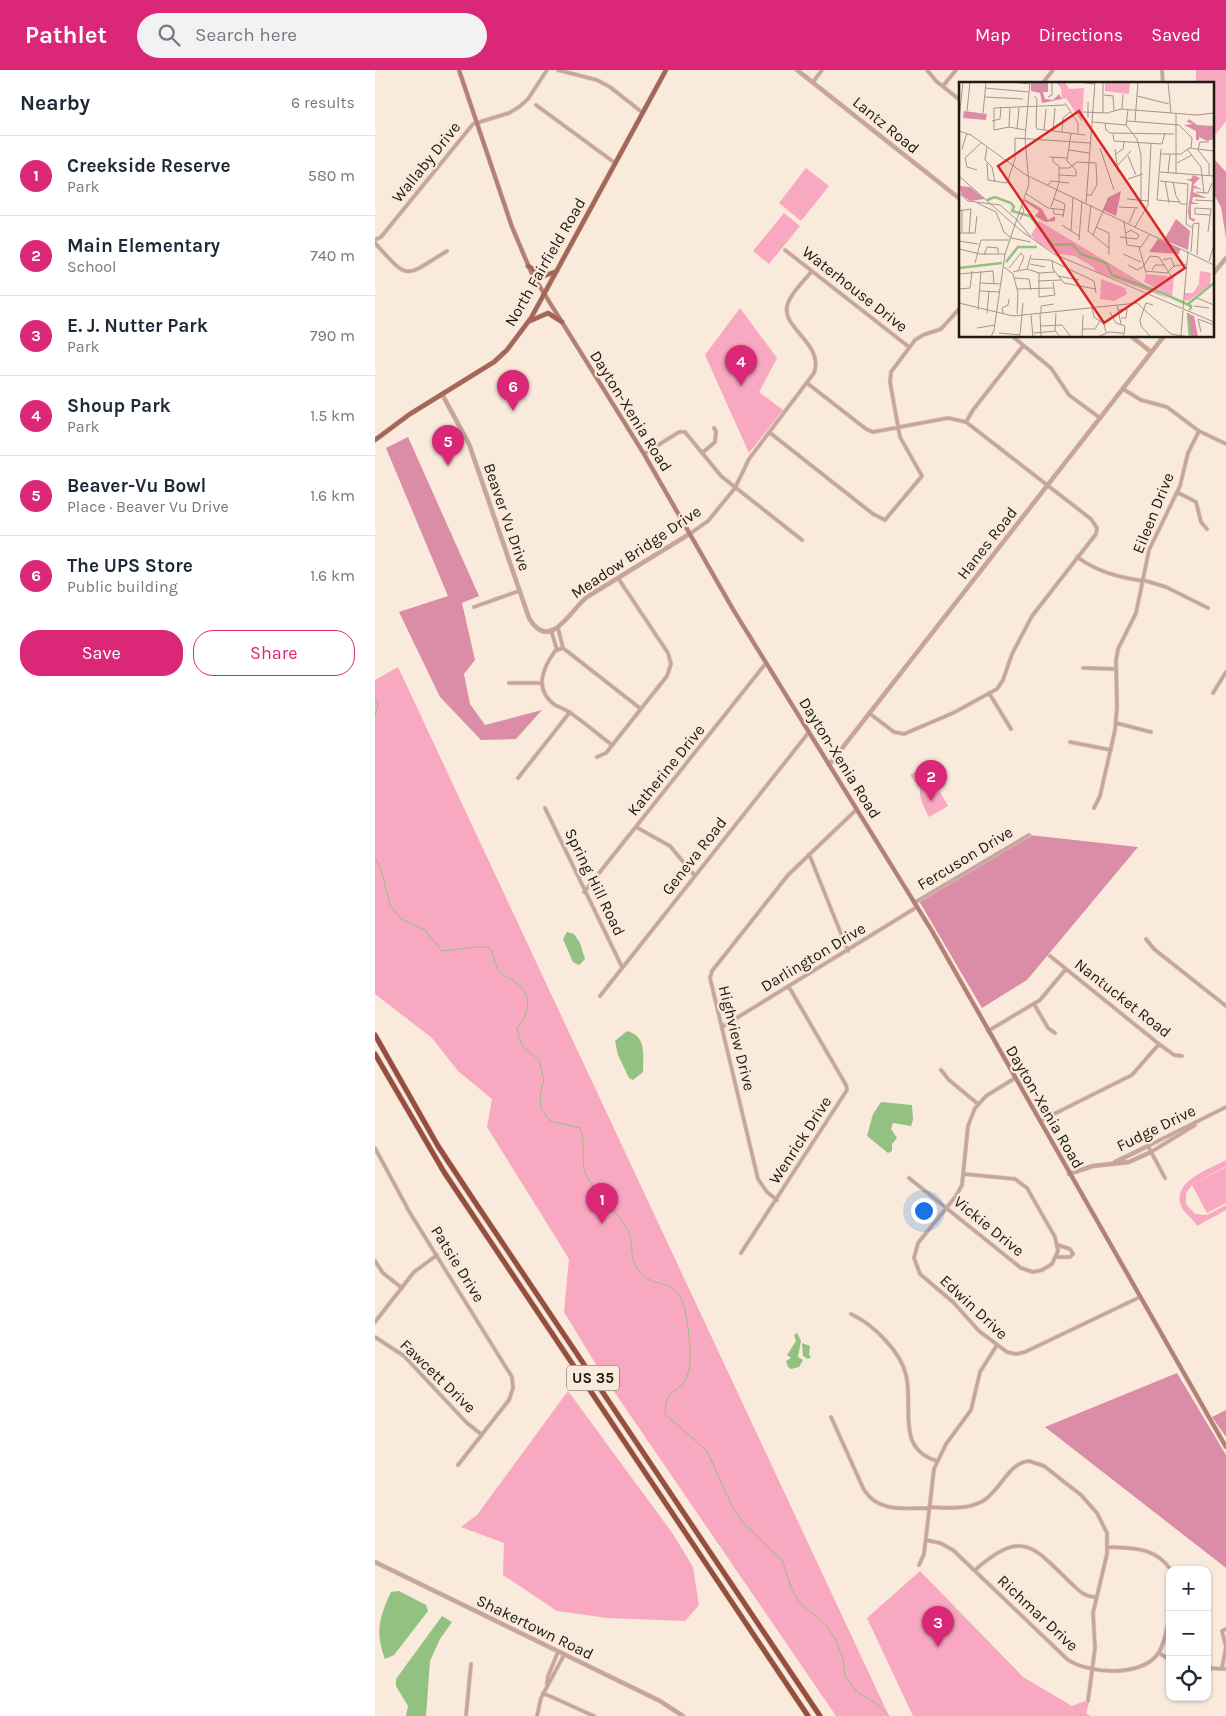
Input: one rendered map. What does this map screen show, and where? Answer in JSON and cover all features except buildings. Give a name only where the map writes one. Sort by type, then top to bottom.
[{"type":"highway","name":"US 35","points":[[375,1035],[438,1146],[820,1716]]},
{"type":"highway","name":"US 35","points":[[375,1054],[444,1172],[808,1716]]},
{"type":"main road","name":"Dayton-Xenia Road","points":[[459,70],[512,227],[528,266],[644,454],[734,611],[916,905],[1226,1447]]},
{"type":"main road","name":"North Fairfield Road","points":[[375,440],[442,394],[494,362],[507,350],[529,322],[666,70]]},
{"type":"main road","points":[[528,266],[544,276],[557,271]]},
{"type":"main road","points":[[529,322],[548,314],[562,322]]},
{"type":"street","points":[[477,123],[509,113],[519,107],[528,99],[547,70]]},
{"type":"street","points":[[558,70],[597,80],[610,86],[643,113]]},
{"type":"street","name":"Lantz Road","points":[[797,70],[959,199]]},
{"type":"street","points":[[813,82],[822,70]]},
{"type":"street","points":[[927,70],[959,99]]},
{"type":"street","points":[[943,86],[955,70]]},
{"type":"street","points":[[1044,82],[1053,70]]},
{"type":"street","points":[[536,105],[615,163]]},
{"type":"street","name":"Wallaby Drive","points":[[375,242],[473,124],[477,123]]},
{"type":"street","points":[[375,242],[397,267],[406,272],[414,271],[447,251]]},
{"type":"street","name":"Waterhouse Drive","points":[[785,250],[909,347]]},
{"type":"street","points":[[1213,274],[1226,258]]},
{"type":"street","name":"Meadow Bridge Drive","points":[[558,628],[565,623],[582,601],[708,522],[735,488],[749,459],[815,370],[815,356],[789,318],[786,309],[790,299],[812,271]]},
{"type":"street","points":[[769,432],[875,515],[885,520],[922,476],[900,437],[890,382],[893,369],[909,347],[920,336],[941,329],[959,309]]},
{"type":"street","points":[[1014,338],[1053,370],[1069,394],[1100,418]]},
{"type":"street","points":[[1134,338],[1151,352]]},
{"type":"street","name":"Hanes Road","points":[[829,765],[1162,338]]},
{"type":"street","points":[[966,422],[973,410],[1023,346]]},
{"type":"street","points":[[807,383],[868,430],[879,432],[948,418],[966,422],[1095,523],[1097,532],[1031,616],[1012,654],[1003,680],[989,693],[953,713],[904,734],[894,732],[869,713]]},
{"type":"street","points":[[1123,389],[1141,400],[1167,407],[1199,432],[1226,444]]},
{"type":"street","name":"Beaver Vu Drive","points":[[442,394],[469,444],[519,591],[532,623],[541,629],[551,630]]},
{"type":"street","points":[[702,453],[715,442],[716,431],[714,428]]},
{"type":"street","points":[[644,454],[682,431],[687,434],[715,470],[802,540]]},
{"type":"street","name":"Eileen Drive","points":[[1094,808],[1100,796],[1116,723],[1118,649],[1136,613],[1149,550],[1177,492],[1188,453],[1199,432]]},
{"type":"street","points":[[1177,492],[1195,502],[1201,522],[1207,529]]},
{"type":"street","points":[[1077,557],[1110,575],[1143,580],[1166,587],[1208,608]]},
{"type":"street","points":[[597,757],[606,753],[667,676],[671,660],[618,578]]},
{"type":"street","points":[[475,607],[519,591]]},
{"type":"street","points":[[557,650],[551,630],[558,628],[563,648],[641,709]]},
{"type":"street","points":[[563,648],[557,650],[549,662],[541,683],[546,697],[570,712],[612,745]]},
{"type":"street","name":"Katherine Drive","points":[[584,892],[766,663]]},
{"type":"street","points":[[1083,668],[1116,669]]},
{"type":"street","points":[[1213,693],[1226,672]]},
{"type":"street","points":[[509,683],[541,683]]},
{"type":"street","points":[[989,693],[1011,729]]},
{"type":"street","points":[[518,778],[570,712]]},
{"type":"street","points":[[1116,723],[1151,732]]},
{"type":"street","name":"Geneva Road","points":[[600,996],[809,732]]},
{"type":"street","points":[[1070,742],[1111,750]]},
{"type":"street","name":"Spring Hill Road","points":[[545,808],[584,892],[622,967]]},
{"type":"street","name":"Highview Drive","points":[[777,1200],[767,1192],[758,1179],[710,984],[712,971],[788,875],[857,809]]},
{"type":"street","points":[[636,827],[670,846],[695,876]]},
{"type":"street","name":"Fercuson Drive","points":[[916,905],[1029,835]]},
{"type":"street","points":[[809,854],[848,950]]},
{"type":"street","name":"Darlington Drive","points":[[722,1027],[848,950],[916,905]]},
{"type":"street","points":[[1146,939],[1154,949],[1226,1006]]},
{"type":"street","name":"Nantucket Road","points":[[1050,956],[1159,1044],[1175,1055],[1182,1056]]},
{"type":"street","points":[[987,1031],[1034,1004],[1045,995],[1066,969]]},
{"type":"street","name":"Wenrick Drive","points":[[741,1253],[847,1090],[846,1084],[789,987]]},
{"type":"street","points":[[1034,1004],[1048,1028],[1055,1033]]},
{"type":"street","points":[[1039,1121],[1132,1075],[1159,1044]]},
{"type":"street","points":[[941,1070],[949,1080],[978,1104]]},
{"type":"street","points":[[946,1208],[959,1191],[964,1174],[968,1126],[978,1104],[986,1096],[1015,1078]]},
{"type":"street","name":"Fudge Drive","points":[[1069,1174],[1089,1167],[1132,1162],[1226,1107]]},
{"type":"street","name":"Fudge Drive","points":[[1113,1163],[1210,1116]]},
{"type":"street","points":[[1148,1146],[1165,1178]]},
{"type":"street","name":"Patsie Drive","points":[[375,1148],[410,1212],[509,1368],[512,1377],[511,1394],[482,1435]]},
{"type":"street","points":[[964,1174],[1012,1178],[1023,1184],[1057,1245],[1056,1258]]},
{"type":"street","name":"Vickie Drive","points":[[909,1178],[1024,1270],[1033,1272],[1042,1270],[1056,1258],[1070,1257],[1073,1254],[1070,1250],[1057,1245]]},
{"type":"street","name":"Edwin Drive","points":[[946,1208],[918,1243],[914,1253],[915,1266],[922,1276],[947,1296],[973,1326],[1010,1353],[1023,1353],[1140,1297]]},
{"type":"street","points":[[375,1322],[418,1268],[437,1255]]},
{"type":"street","points":[[375,1262],[386,1276],[402,1288]]},
{"type":"street","points":[[851,1314],[875,1332],[899,1357],[908,1381],[909,1427],[912,1442],[921,1454],[937,1460]]},
{"type":"street","name":"Fawcett Drive","points":[[375,1337],[404,1356],[466,1422],[482,1435]]},
{"type":"street","points":[[919,1565],[924,1554],[932,1480],[937,1460],[945,1444],[971,1410],[981,1370],[997,1345]]},
{"type":"street","points":[[831,1417],[864,1490],[871,1499],[891,1508],[955,1507],[977,1503],[990,1495],[1019,1464],[1035,1462],[1044,1466],[1091,1506],[1104,1525],[1108,1547],[1092,1617],[1095,1648],[1088,1701]]},
{"type":"street","points":[[458,1465],[482,1435]]},
{"type":"street","name":"Richmar Drive","points":[[926,1540],[949,1547],[1067,1659],[1077,1664],[1093,1668],[1133,1670],[1147,1664],[1159,1653]]},
{"type":"street","points":[[975,1570],[1000,1552],[1013,1546],[1024,1545],[1037,1551],[1081,1592],[1096,1596]]},
{"type":"street","points":[[1108,1547],[1149,1551],[1163,1559],[1168,1566]]},
{"type":"street","name":"Shakertown Road","points":[[375,1562],[660,1702],[683,1716]]},
{"type":"street","points":[[1166,1628],[1159,1653],[1166,1657]]},
{"type":"street","points":[[1211,1668],[1224,1669],[1226,1647],[1221,1636],[1222,1632],[1226,1629]]},
{"type":"street","points":[[547,1685],[548,1676],[558,1652]]},
{"type":"street","points":[[537,1716],[543,1693],[563,1655]]},
{"type":"street","points":[[467,1716],[471,1664]]},
{"type":"street","points":[[543,1693],[594,1716]]},
{"type":"shaded area","points":[[1196,70],[1226,70],[1226,121],[1213,138],[1213,82],[1196,82]]},
{"type":"shaded area","points":[[1213,158],[1226,172],[1226,238],[1221,207],[1213,193]]},
{"type":"shaded area","points":[[806,168],[829,186],[801,221],[779,203]]},
{"type":"shaded area","points":[[784,213],[800,226],[769,264],[753,251]]},
{"type":"shaded area","points":[[740,308],[777,358],[759,392],[783,410],[749,453],[705,355]]},
{"type":"shaded area","points":[[408,437],[479,596],[462,603],[475,660],[464,674],[470,704],[485,725],[542,710],[516,739],[481,740],[440,697],[399,612],[448,596],[386,448]]},
{"type":"shaded area","points":[[398,667],[889,1716],[836,1716],[600,1371],[564,1312],[569,1259],[487,1127],[492,1099],[458,1071],[432,1038],[375,994],[375,680]]},
{"type":"shaded area","points":[[926,765],[931,773],[916,783],[910,775]]},
{"type":"shaded area","points":[[929,779],[934,790],[939,790],[948,806],[929,817],[922,802],[920,791],[924,782]]},
{"type":"shaded area","points":[[1029,835],[1138,847],[1027,980],[982,1008],[919,901]]},
{"type":"shaded area","points":[[567,932],[574,934],[580,943],[585,959],[579,965],[573,962],[563,939]]},
{"type":"shaded area","points":[[627,1031],[638,1037],[643,1047],[643,1072],[633,1080],[629,1078],[618,1055],[615,1041]]},
{"type":"shaded area","points":[[881,1102],[912,1105],[913,1120],[911,1126],[893,1123],[891,1129],[897,1138],[892,1144],[892,1151],[888,1153],[867,1136],[873,1114]]},
{"type":"shaded area","points":[[1226,1160],[1226,1166],[1193,1184],[1226,1167],[1226,1203],[1207,1213],[1192,1185],[1186,1193],[1186,1204],[1195,1214],[1207,1215],[1226,1205],[1226,1210],[1197,1226],[1182,1208],[1181,1191],[1193,1178]]},
{"type":"shaded area","points":[[797,1333],[801,1341],[798,1357],[803,1360],[799,1367],[791,1369],[786,1361],[791,1358],[787,1355],[796,1341],[794,1335]]},
{"type":"shaded area","points":[[802,1343],[810,1346],[809,1355],[811,1357],[808,1359],[803,1356]]},
{"type":"shaded area","points":[[1177,1373],[1226,1455],[1226,1568],[1045,1427]]},
{"type":"shaded area","points":[[568,1391],[673,1534],[693,1567],[699,1605],[685,1621],[607,1618],[557,1611],[503,1575],[504,1543],[461,1527],[477,1515]]},
{"type":"shaded area","points":[[1226,1410],[1226,1437],[1212,1417]]},
{"type":"shaded area","points":[[920,1571],[1023,1677],[1072,1706],[1085,1701],[1089,1703],[1086,1713],[1090,1716],[913,1716],[867,1618]]},
{"type":"shaded area","points":[[399,1591],[426,1605],[428,1611],[394,1655],[385,1659],[379,1633],[381,1617],[391,1592]]},
{"type":"shaded area","points":[[442,1616],[452,1622],[440,1639],[430,1661],[426,1716],[406,1716],[408,1706],[396,1686],[396,1679]]},
{"type":"waterway","points":[[375,697],[378,705],[375,716]]},
{"type":"waterway","points":[[375,857],[381,869],[390,905],[401,919],[425,930],[442,951],[473,947],[490,948],[499,970],[524,991],[527,997],[527,1010],[517,1028],[522,1046],[539,1060],[544,1080],[540,1094],[541,1109],[550,1121],[580,1128],[583,1140],[585,1173],[594,1188],[628,1231],[635,1265],[645,1277],[673,1288],[679,1294],[683,1304],[689,1341],[689,1371],[681,1386],[667,1399],[665,1414],[707,1451],[732,1506],[744,1524],[782,1560],[792,1590],[799,1602],[826,1625],[836,1640],[843,1659],[845,1676],[858,1693],[874,1702],[889,1716]]},
{"type":"place","name":"Shoup Park","points":[[741,386]]},
{"type":"place","name":"The UPS Store","points":[[513,411]]},
{"type":"place","name":"Beaver-Vu Bowl","points":[[448,466]]},
{"type":"place","name":"Main Elementary","points":[[931,801]]},
{"type":"place","name":"Creekside Reserve","points":[[602,1224]]},
{"type":"place","name":"E. J. Nutter Park","points":[[938,1647]]}]
